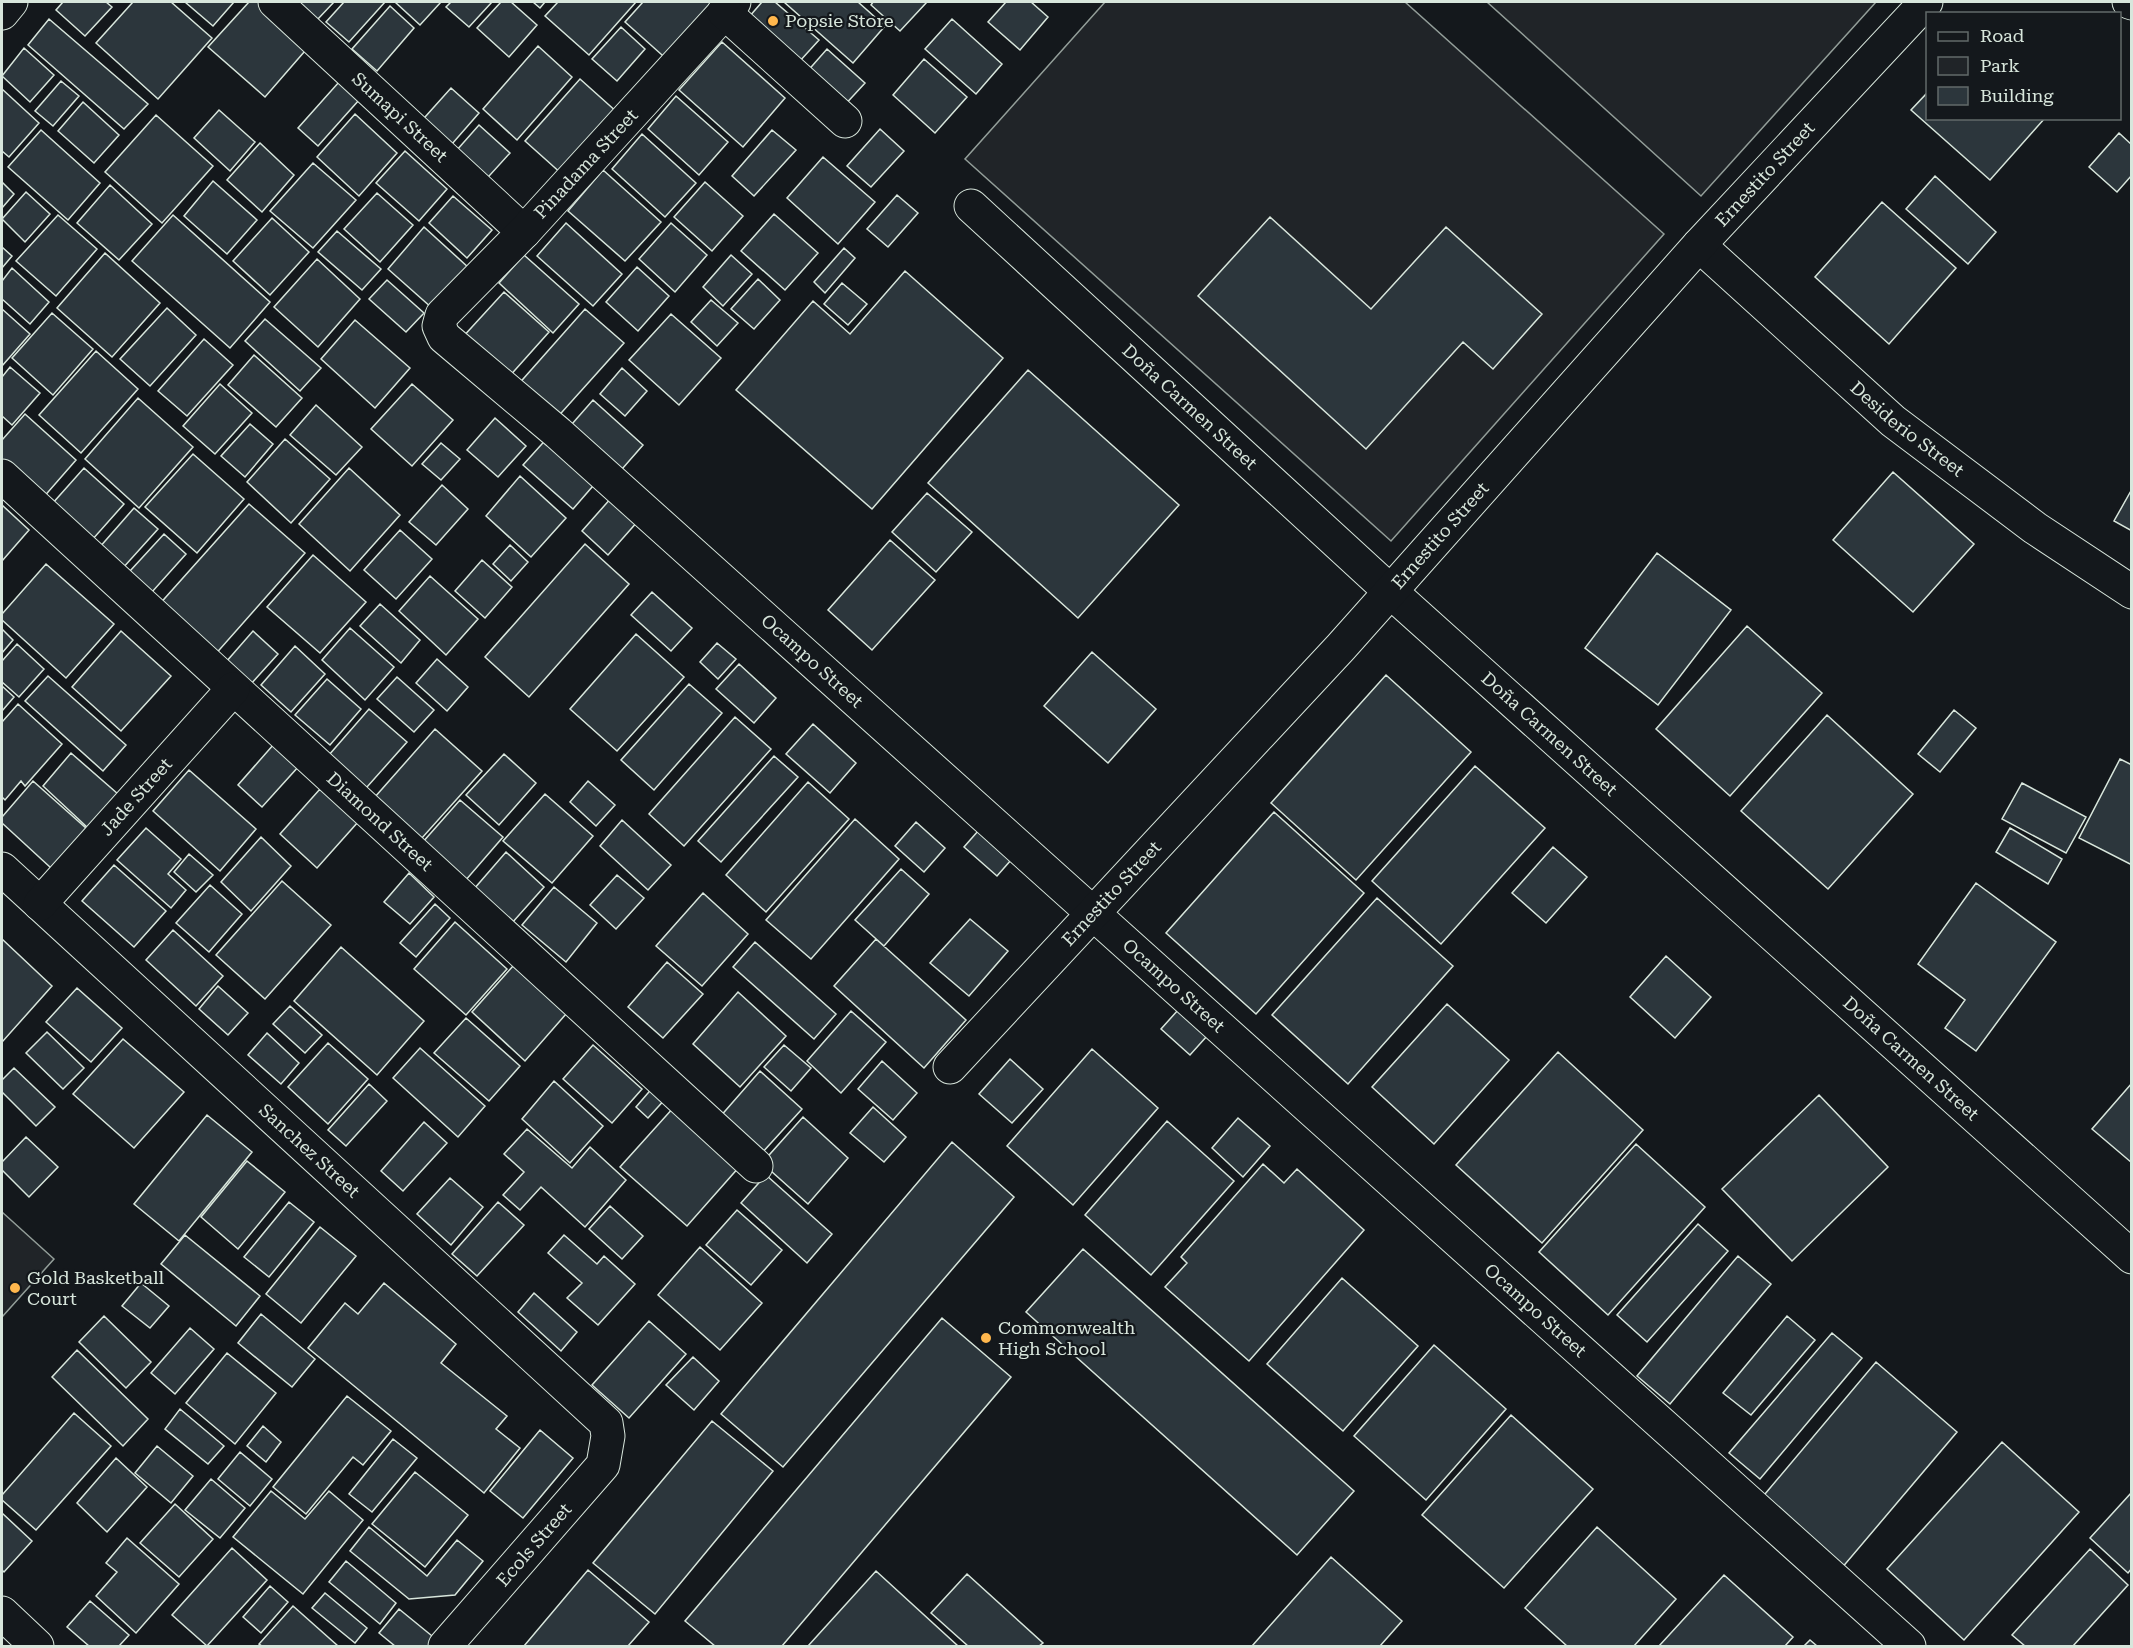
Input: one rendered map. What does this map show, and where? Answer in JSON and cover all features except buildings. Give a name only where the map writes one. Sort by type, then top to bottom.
[{"type":"street","points":[[2,12],[11,2]]},
{"type":"street","name":"Sumapi Street","points":[[275,2],[524,232]]},
{"type":"street","name":"Ernestito Street","points":[[950,1067],[1391,592],[1699,245],[1926,2]]},
{"type":"street","points":[[729,7],[845,121]]},
{"type":"street","name":"Pinadama Street","points":[[439,326],[442,315],[524,232],[729,7]]},
{"type":"street","name":"Doña Carmen Street","points":[[971,206],[1391,592],[2132,1257]]},
{"type":"street","name":"Desiderio Street","points":[[1699,245],[1893,422],[2035,528],[2132,592]]},
{"type":"street","name":"Ocampo Street","points":[[439,326],[444,337],[558,433],[1909,1647]]},
{"type":"street","name":"Diamond Street","points":[[2,476],[756,1166]]},
{"type":"street","name":"Jade Street","points":[[40,904],[233,689]]},
{"type":"street","name":"Sanchez Street","points":[[2,869],[598,1413],[606,1423],[608,1436]]},
{"type":"street","name":"Ecols Street","points":[[444,1647],[603,1465],[608,1436]]},
{"type":"street","points":[[2,1613],[37,1647]]},
{"type":"green space","points":[[1105,2],[1405,2],[1664,234],[1391,541],[965,159]]},
{"type":"green space","points":[[1487,2],[1876,2],[1701,196]]},
{"type":"green space","name":"Gold Basketball Court","points":[[2,1212],[54,1259],[2,1317]]},
{"type":"place","name":"Popsie Store","points":[[773,21]]},
{"type":"place","name":"Gold Basketball Court","points":[[15,1288]]},
{"type":"place","name":"Commonwealth High School","points":[[986,1338]]}]
